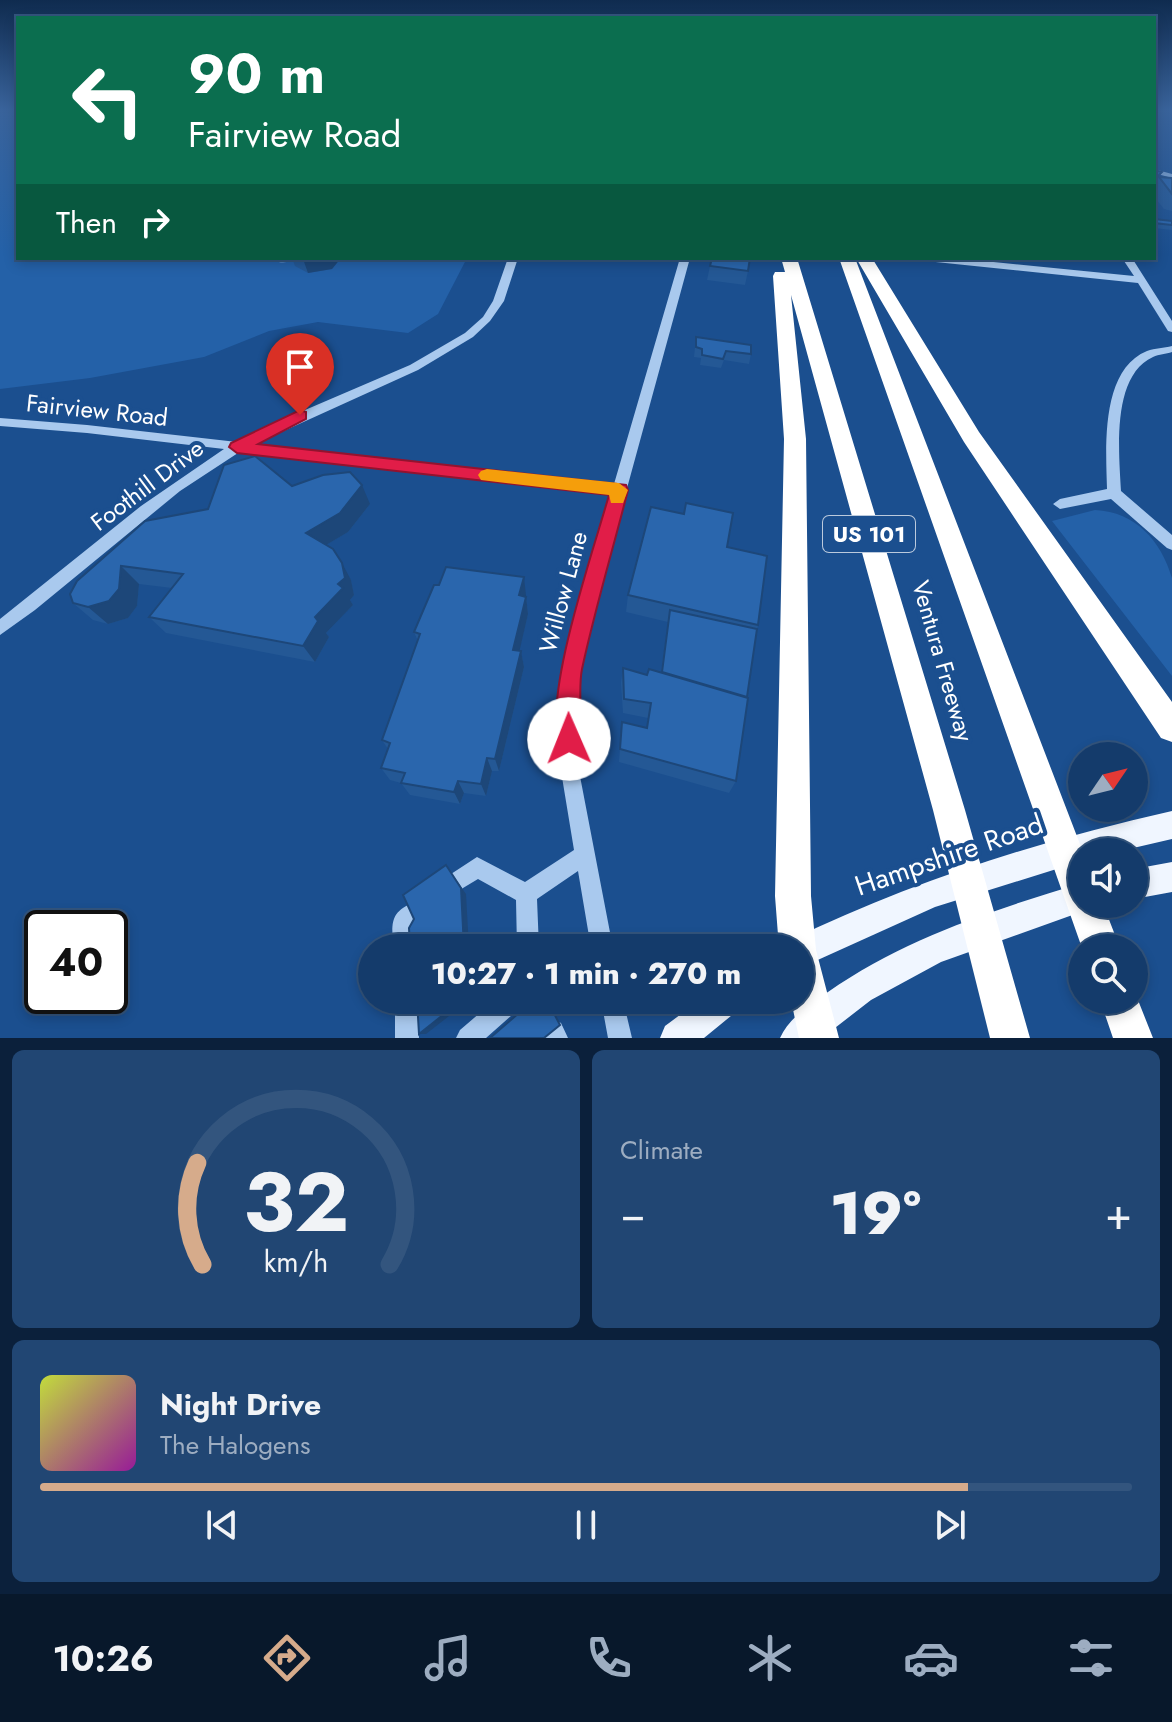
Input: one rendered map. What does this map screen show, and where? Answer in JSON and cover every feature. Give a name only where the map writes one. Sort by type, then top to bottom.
[{"type":"highway","points":[[778,260],[785,290],[795,439],[793,904],[797,934]]},
{"type":"highway","name":"Ventura Freeway","points":[[790,260],[949,810],[1010,1038]]},
{"type":"highway","name":"Ventura Freeway","points":[[848,260],[1068,857]]},
{"type":"highway","points":[[865,260],[878,277],[921,361],[997,478],[1172,727]]},
{"type":"highway","points":[[1124,1014],[1133,1038]]},
{"type":"main road","name":"Hampshire Road","points":[[814,945],[846,928],[1016,865],[1098,841],[1172,825]]},
{"type":"main road","points":[[1148,881],[1172,877]]},
{"type":"main road","points":[[811,1032],[853,991],[904,961],[1068,902]]},
{"type":"main road","points":[[677,1038],[708,1014]]},
{"type":"street","name":"Foothill Drive","points":[[0,628],[163,497],[237,447],[276,426],[396,374],[470,334],[504,295],[513,260]]},
{"type":"street","name":"Willow Lane","points":[[599,934],[570,771],[567,708],[571,671],[684,260]]},
{"type":"street","points":[[921,260],[928,264],[949,262],[1141,280]]},
{"type":"street","points":[[1128,260],[1172,329]]},
{"type":"street","points":[[1172,349],[1155,351],[1134,367],[1116,399],[1112,413],[1114,493],[1172,544]]},
{"type":"street","name":"Fairview Road","points":[[0,422],[87,429],[619,490]]},
{"type":"street","points":[[1060,504],[1114,493]]},
{"type":"street","points":[[526,894],[585,855]]},
{"type":"street","points":[[458,881],[477,867],[526,894]]},
{"type":"street","points":[[526,894],[527,934]]},
{"type":"street","points":[[403,934],[403,921],[415,912]]},
{"type":"street","points":[[406,1014],[407,1038]]},
{"type":"street","points":[[475,1035],[504,1014]]},
{"type":"street","points":[[615,1014],[620,1038]]},
{"type":"shaded area","points":[[0,157],[16,157],[16,260],[466,260],[438,314],[408,333],[318,322],[269,331],[204,357],[90,378],[0,389]]},
{"type":"shaded area","points":[[1095,510],[1123,516],[1134,523],[1145,531],[1161,552],[1172,578],[1172,676],[1052,521]]},
{"type":"building","points":[[1159,177],[1172,178],[1172,194]]},
{"type":"building","points":[[1156,219],[1172,221],[1172,225],[1156,223]]},
{"type":"building","points":[[712,260],[750,260],[748,271],[710,266]]},
{"type":"building","points":[[696,337],[751,345],[751,354],[726,351],[723,359],[702,355],[702,349],[696,347]]},
{"type":"building","points":[[255,456],[292,486],[323,475],[350,472],[362,485],[340,513],[306,533],[333,549],[342,563],[345,578],[338,584],[343,588],[315,617],[318,621],[303,646],[149,617],[183,574],[121,566],[119,589],[109,601],[88,607],[73,603],[70,594],[77,581],[145,521],[208,509],[224,465]]},
{"type":"building","points":[[686,503],[733,513],[727,547],[767,556],[758,625],[628,595],[651,507],[684,514]]},
{"type":"building","points":[[446,567],[524,577],[519,595],[526,597],[513,650],[521,651],[495,759],[487,758],[481,784],[458,781],[454,792],[401,783],[405,773],[381,768],[390,743],[382,740],[420,634],[414,632],[434,585],[439,585]]},
{"type":"building","points":[[670,610],[757,629],[747,697],[662,672]]},
{"type":"building","points":[[623,668],[647,675],[649,669],[748,698],[736,781],[620,749],[622,722],[647,728],[651,703],[624,699]]},
{"type":"building","points":[[446,865],[461,888],[463,934],[409,934],[414,919],[403,895]]},
{"type":"building","points":[[418,1014],[444,1014],[419,1034]]},
{"type":"building","points":[[518,1014],[554,1014],[560,1025],[544,1038],[490,1038]]},
{"type":"slow traffic","points":[[487,475],[619,490],[617,499]]},
{"type":"route","points":[[300,415],[237,447],[619,490],[571,671],[567,708],[569,739]]}]
